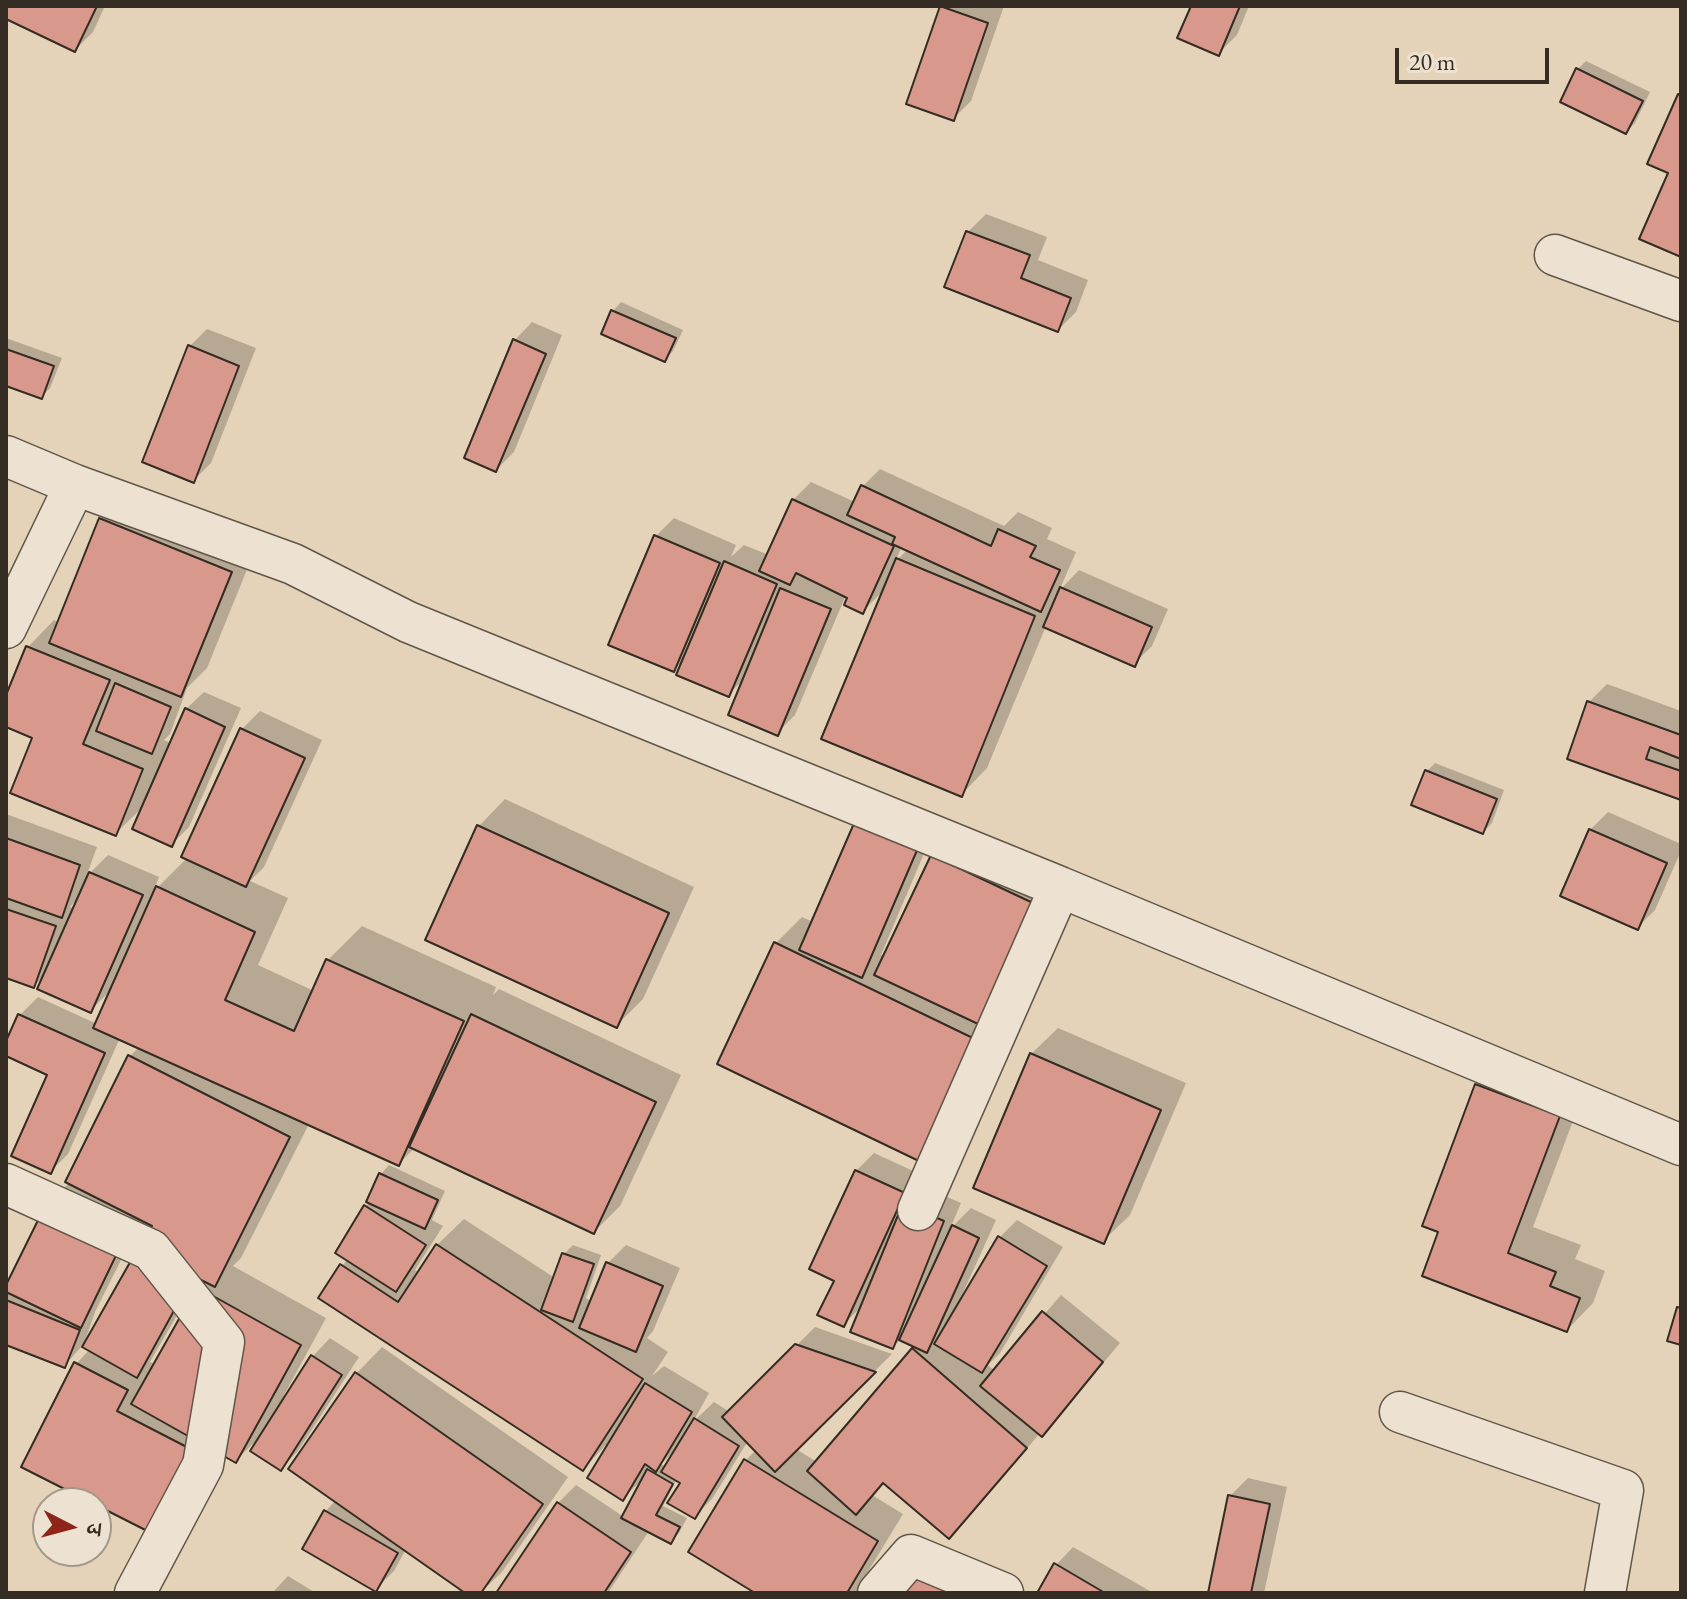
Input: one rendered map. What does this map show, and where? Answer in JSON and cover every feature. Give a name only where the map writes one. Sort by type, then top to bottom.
[{"type":"street","points":[[1555,255],[1681,301]]},
{"type":"street","points":[[6,456],[75,485],[293,564],[408,622],[1060,887],[1681,1145]]},
{"type":"street","points":[[6,628],[75,485]]},
{"type":"street","points":[[918,1210],[1060,887]]},
{"type":"street","points":[[6,1184],[151,1250],[224,1342],[203,1465],[135,1593]]},
{"type":"street","points":[[1400,1412],[1623,1490],[1605,1593]]},
{"type":"street","points":[[878,1593],[911,1555],[1003,1593]]},
{"type":"building","points":[[6,6],[97,6],[75,52],[6,19]]},
{"type":"building","points":[[940,6],[988,23],[954,121],[906,104]]},
{"type":"building","points":[[1191,6],[1240,6],[1219,56],[1177,38]]},
{"type":"building","points":[[1576,68],[1643,101],[1626,134],[1560,102]]},
{"type":"building","points":[[1678,94],[1681,95],[1681,257],[1639,239],[1668,173],[1647,164]]},
{"type":"building","points":[[966,231],[1030,255],[1021,278],[1071,298],[1058,332],[944,287]]},
{"type":"building","points":[[611,310],[676,338],[665,362],[601,334]]},
{"type":"building","points":[[513,339],[546,354],[496,472],[464,458]]},
{"type":"building","points":[[188,345],[239,366],[194,483],[142,462]]},
{"type":"building","points":[[6,349],[54,366],[42,399],[6,386]]},
{"type":"building","points":[[861,485],[991,546],[998,529],[1036,546],[1030,557],[1060,570],[1041,612],[892,544],[895,537],[847,515]]},
{"type":"building","points":[[792,499],[894,546],[863,614],[844,605],[847,598],[796,573],[790,585],[759,571]]},
{"type":"building","points":[[99,518],[232,572],[181,697],[49,643]]},
{"type":"building","points":[[654,535],[720,563],[674,672],[608,645]]},
{"type":"building","points":[[896,558],[1035,616],[962,797],[821,739]]},
{"type":"building","points":[[724,561],[777,584],[729,697],[676,675]]},
{"type":"building","points":[[1060,587],[1152,627],[1135,667],[1043,627]]},
{"type":"building","points":[[780,588],[831,609],[778,736],[728,715]]},
{"type":"building","points":[[26,646],[110,680],[83,744],[143,769],[116,836],[10,793],[32,738],[6,727],[6,695]]},
{"type":"building","points":[[115,683],[171,707],[152,754],[96,731]]},
{"type":"building","points":[[1587,701],[1681,735],[1681,759],[1650,747],[1646,759],[1681,771],[1681,800],[1567,759]]},
{"type":"building","points":[[185,708],[225,727],[172,847],[132,829]]},
{"type":"building","points":[[240,728],[305,758],[246,887],[181,857]]},
{"type":"building","points":[[1425,770],[1497,799],[1483,834],[1411,805]]},
{"type":"building","points":[[855,821],[918,848],[862,978],[799,950]]},
{"type":"building","points":[[477,825],[669,913],[617,1028],[425,940]]},
{"type":"building","points":[[1589,829],[1667,863],[1638,930],[1560,896]]},
{"type":"building","points":[[6,838],[80,865],[62,918],[6,898]]},
{"type":"building","points":[[931,855],[1050,911],[993,1031],[874,975]]},
{"type":"building","points":[[89,872],[143,895],[91,1013],[37,989]]},
{"type":"building","points":[[156,886],[255,932],[225,1000],[294,1031],[326,959],[464,1021],[399,1166],[93,1028]]},
{"type":"building","points":[[6,909],[56,926],[34,988],[6,978]]},
{"type":"building","points":[[774,942],[979,1041],[921,1162],[717,1064]]},
{"type":"building","points":[[18,1014],[105,1053],[51,1174],[11,1156],[47,1075],[6,1056],[6,1041]]},
{"type":"building","points":[[471,1014],[656,1102],[594,1234],[409,1147]]},
{"type":"building","points":[[1030,1053],[1161,1110],[1104,1244],[973,1188]]},
{"type":"building","points":[[128,1055],[290,1137],[215,1287],[141,1250],[152,1226],[65,1182]]},
{"type":"building","points":[[1475,1084],[1560,1116],[1508,1253],[1556,1272],[1550,1286],[1580,1298],[1567,1332],[1422,1276],[1438,1232],[1422,1226]]},
{"type":"building","points":[[855,1170],[905,1193],[844,1327],[817,1315],[834,1281],[809,1269]]},
{"type":"building","points":[[379,1173],[438,1200],[425,1229],[366,1202]]},
{"type":"building","points":[[47,1202],[124,1239],[81,1328],[6,1292],[6,1285]]},
{"type":"building","points":[[903,1203],[944,1221],[893,1349],[850,1332]]},
{"type":"building","points":[[364,1205],[426,1245],[396,1292],[335,1253]]},
{"type":"building","points":[[952,1225],[979,1238],[927,1353],[899,1340]]},
{"type":"building","points":[[998,1236],[1047,1266],[982,1373],[934,1344]]},
{"type":"building","points":[[436,1244],[643,1379],[583,1471],[318,1298],[340,1264],[398,1302]]},
{"type":"building","points":[[562,1253],[594,1264],[573,1322],[541,1310]]},
{"type":"building","points":[[133,1257],[187,1287],[137,1378],[82,1347]]},
{"type":"building","points":[[606,1262],[663,1286],[636,1352],[579,1328]]},
{"type":"building","points":[[197,1287],[301,1345],[236,1463],[131,1404]]},
{"type":"building","points":[[6,1300],[80,1330],[65,1368],[6,1345]]},
{"type":"building","points":[[1677,1307],[1681,1308],[1681,1345],[1667,1341]]},
{"type":"building","points":[[1042,1311],[1103,1362],[1042,1437],[980,1386]]},
{"type":"building","points":[[795,1344],[876,1372],[775,1472],[722,1417]]},
{"type":"building","points":[[912,1348],[1027,1448],[949,1539],[883,1483],[856,1515],[807,1471]]},
{"type":"building","points":[[311,1355],[342,1375],[281,1471],[250,1451]]},
{"type":"building","points":[[74,1362],[128,1390],[117,1411],[212,1460],[171,1543],[112,1513],[112,1487],[60,1487],[21,1467]]},
{"type":"building","points":[[355,1372],[543,1504],[481,1593],[465,1593],[288,1469]]},
{"type":"building","points":[[645,1383],[692,1412],[656,1472],[645,1464],[623,1501],[587,1478]]},
{"type":"building","points":[[694,1418],[739,1446],[695,1519],[667,1503],[680,1483],[661,1472]]},
{"type":"building","points":[[744,1459],[878,1541],[847,1593],[755,1593],[688,1552]]},
{"type":"building","points":[[647,1469],[673,1484],[656,1515],[680,1527],[671,1544],[621,1518]]},
{"type":"building","points":[[1228,1495],[1270,1504],[1251,1593],[1208,1593]]},
{"type":"building","points":[[557,1502],[631,1552],[604,1593],[496,1593]]},
{"type":"building","points":[[324,1510],[398,1553],[376,1592],[302,1549]]},
{"type":"building","points":[[1054,1563],[1105,1593],[1037,1593]]},
{"type":"building","points":[[917,1566],[957,1593],[900,1593]]}]
